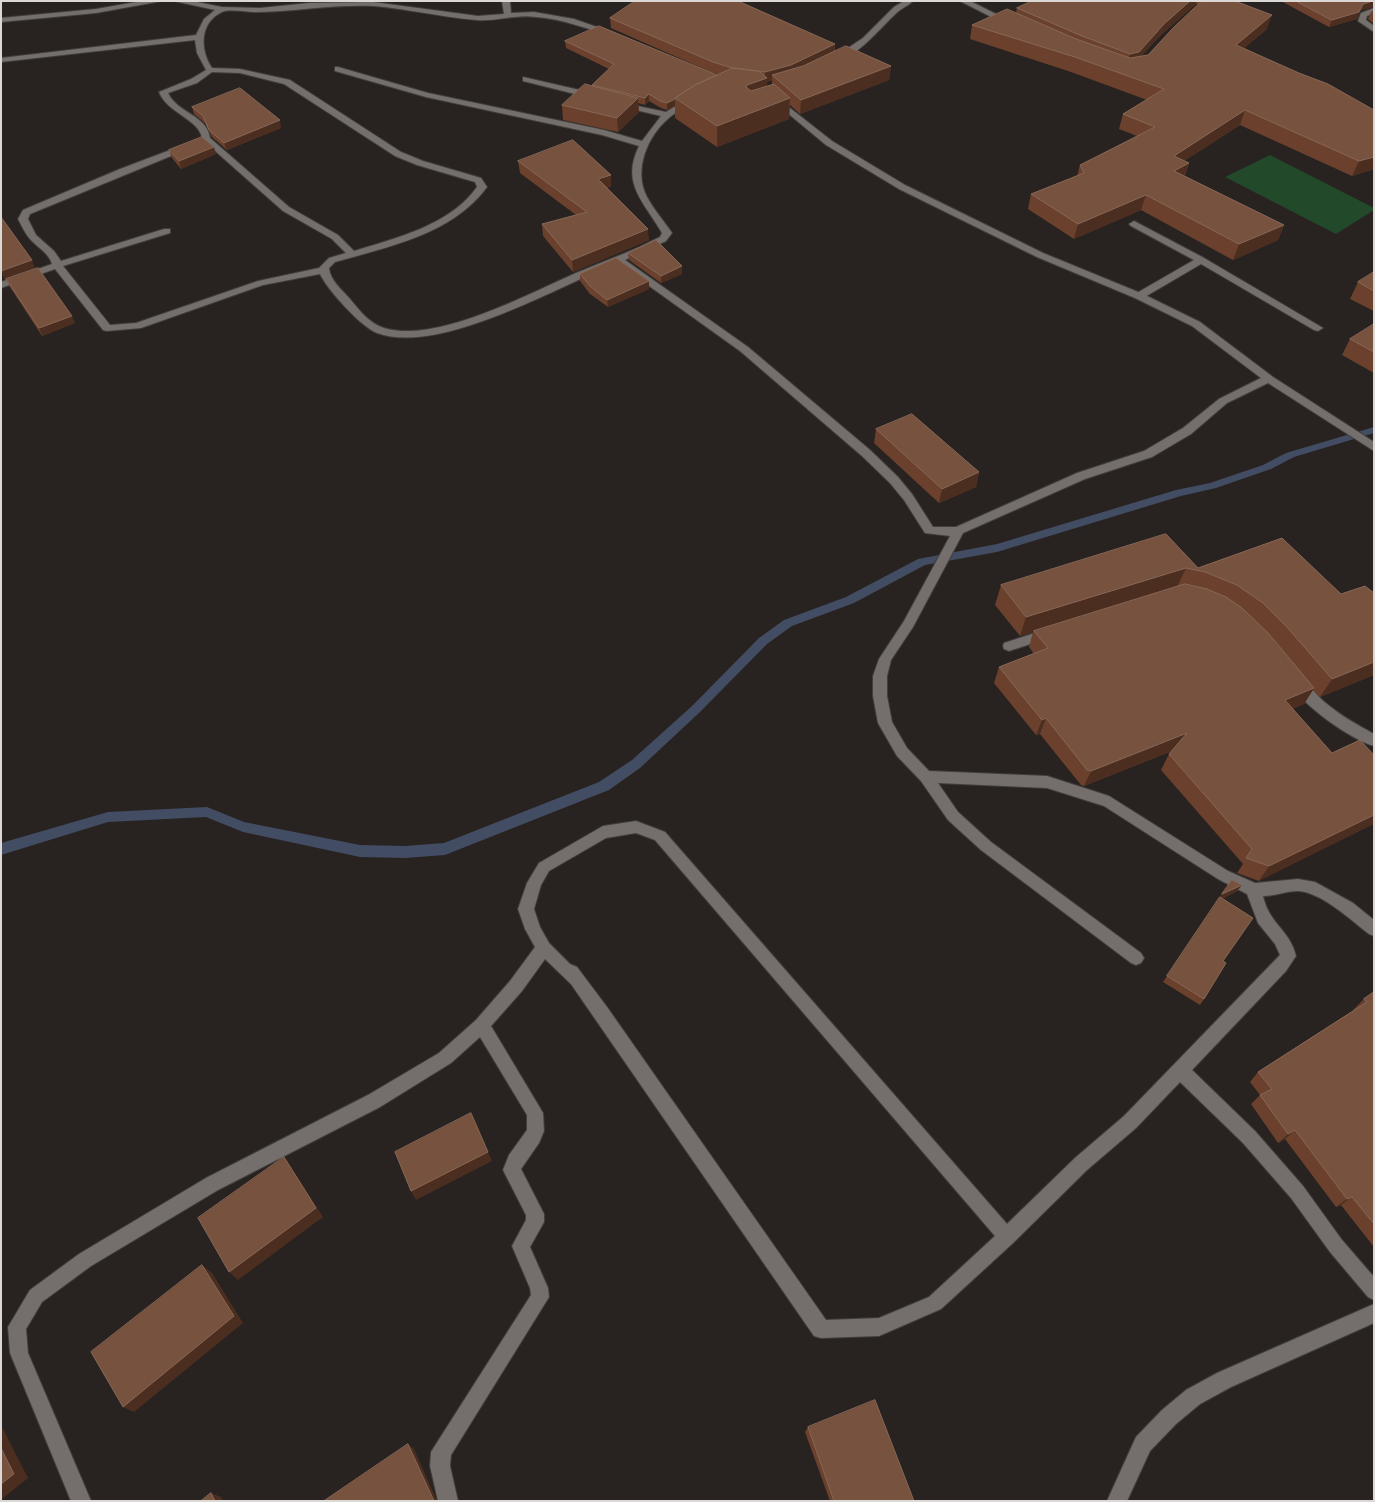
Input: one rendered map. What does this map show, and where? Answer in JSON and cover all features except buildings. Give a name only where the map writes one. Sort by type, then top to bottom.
[{"type":"street","points":[[1,20],[104,10],[158,1]]},
{"type":"street","points":[[178,1],[222,9],[260,10],[355,3],[461,17],[508,17],[534,14],[603,29],[622,38]]},
{"type":"street","points":[[506,1],[508,17]]},
{"type":"street","points":[[832,62],[857,48],[897,9],[910,1]]},
{"type":"street","points":[[964,1],[1016,25]]},
{"type":"street","points":[[210,70],[205,64],[200,51],[199,37],[204,22],[210,15],[222,9]]},
{"type":"street","points":[[1374,10],[1364,15],[1362,21],[1374,30]]},
{"type":"street","points":[[1,60],[199,37]]},
{"type":"street","points":[[338,69],[426,95],[588,129],[645,145]]},
{"type":"street","points":[[352,254],[335,237],[286,209],[206,139],[202,126],[172,104],[164,96],[164,92],[200,78],[210,70],[240,71],[287,82],[376,142],[398,154],[428,166],[478,180],[482,187],[478,194],[446,219],[420,231],[352,254],[332,260],[324,267],[325,275],[370,326],[382,332],[409,336],[453,326],[485,315],[663,239],[667,233],[647,206],[636,179],[639,156],[656,126],[667,115],[701,97]]},
{"type":"street","points":[[526,79],[601,98]]},
{"type":"street","points":[[771,98],[829,143],[902,187],[1040,255],[1139,296],[1196,324],[1269,379],[1374,447]]},
{"type":"street","points":[[611,101],[667,115]]},
{"type":"street","points":[[206,139],[123,170],[26,212],[23,219],[36,241],[51,252],[56,259],[57,265],[107,328],[121,329],[136,326],[261,283],[324,270]]},
{"type":"street","points":[[1134,224],[1201,260],[1318,328]]},
{"type":"street","points":[[1,285],[57,265],[167,231]]},
{"type":"street","points":[[618,259],[744,349],[832,424],[894,480],[908,497],[929,530],[947,533],[959,530],[1081,476],[1148,454],[1186,431],[1223,401],[1269,379]]},
{"type":"street","points":[[1139,296],[1201,260]]},
{"type":"street","points":[[959,530],[909,624],[886,659],[880,676],[880,696],[885,723],[902,752],[926,777],[953,816],[986,846],[1136,958]]},
{"type":"street","points":[[1009,646],[1056,631]]},
{"type":"street","points":[[1290,675],[1307,696],[1339,721],[1374,741]]},
{"type":"street","points":[[926,777],[1047,782],[1109,802],[1223,875],[1254,890],[1298,885],[1315,888],[1348,908],[1374,929]]},
{"type":"street","points":[[1006,1237],[660,836],[636,827],[603,832],[544,867],[534,883],[526,909],[533,929],[544,948],[564,969],[571,972],[601,1012],[821,1329],[879,1327],[935,1303],[1006,1237],[1080,1164],[1130,1122],[1179,1069],[1281,966],[1288,956],[1287,948],[1268,926],[1258,910],[1254,890]]},
{"type":"street","points":[[79,1500],[19,1353],[17,1327],[36,1296],[85,1260],[212,1184],[374,1101],[445,1058],[482,1025],[516,986],[544,948]]},
{"type":"street","points":[[448,1501],[440,1466],[441,1452],[540,1297],[539,1288],[521,1246],[535,1222],[534,1214],[512,1170],[514,1163],[536,1132],[538,1122],[535,1113],[482,1025]]},
{"type":"street","points":[[1179,1069],[1250,1137],[1297,1192],[1336,1246],[1374,1291]]},
{"type":"street","points":[[1117,1501],[1143,1444],[1169,1417],[1193,1397],[1224,1380],[1374,1313]]},
{"type":"green space","points":[[1270,155],[1374,208],[1374,210],[1336,234],[1225,177]]},
{"type":"waterway","points":[[1,849],[108,817],[207,812],[243,827],[360,851],[405,852],[445,849],[604,786],[636,764],[696,709],[763,641],[788,623],[850,600],[922,562],[997,548],[1180,493],[1212,486],[1267,467],[1290,455],[1374,430]]}]
